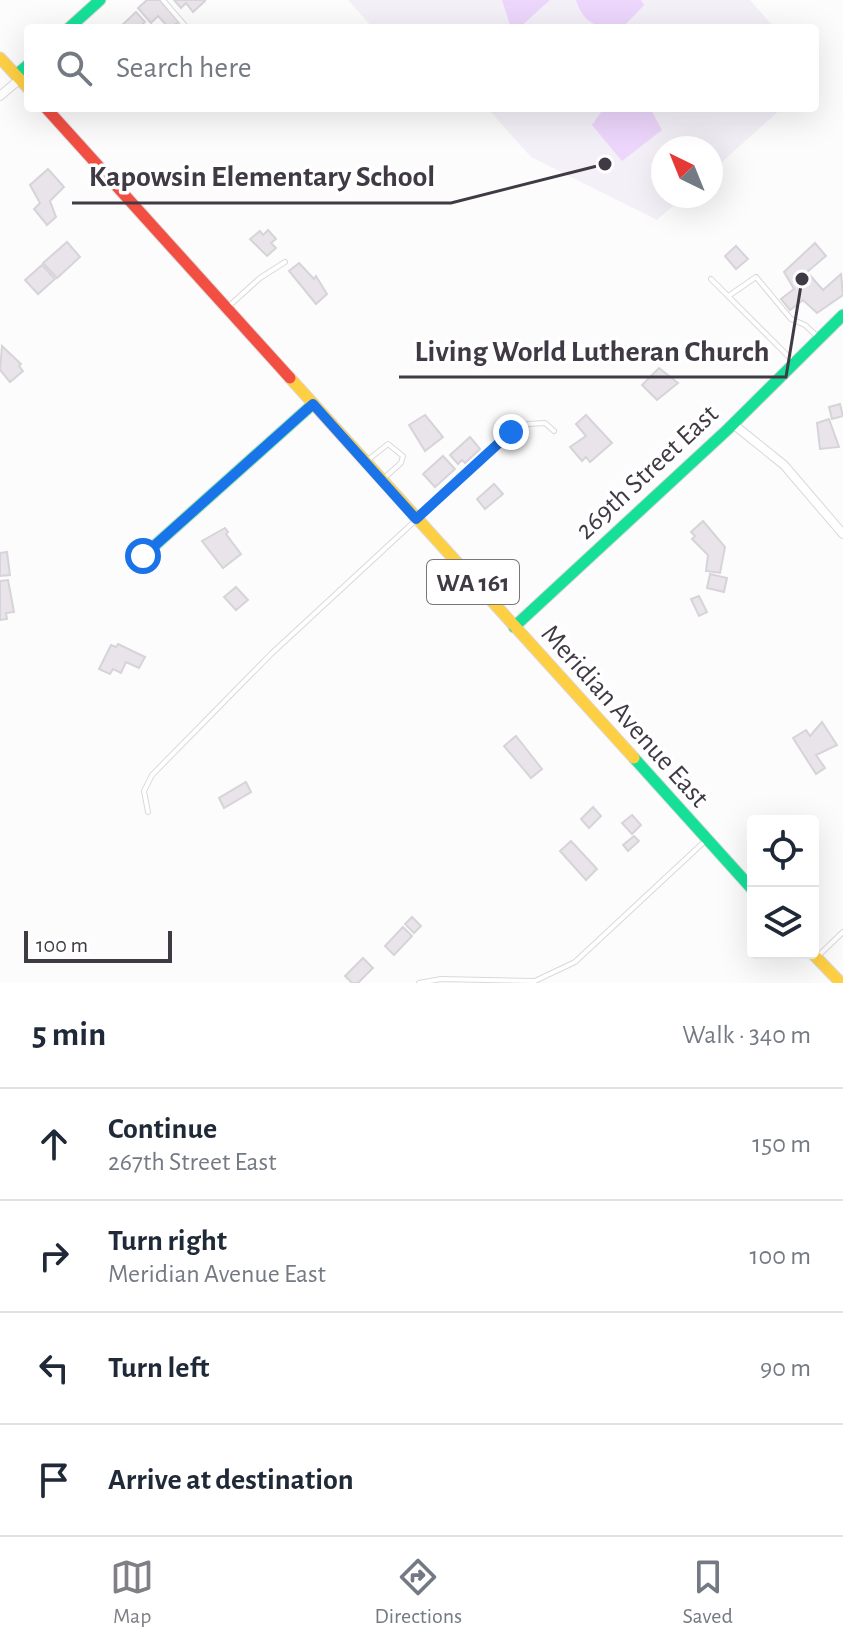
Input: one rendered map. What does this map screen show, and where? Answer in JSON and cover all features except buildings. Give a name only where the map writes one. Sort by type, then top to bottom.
[{"type":"main road","points":[[73,24],[100,0]]},
{"type":"main road","points":[[0,58],[21,81]]},
{"type":"main road","name":"Meridian Avenue East","points":[[50,112],[750,887]]},
{"type":"main road","name":"269th Street East","points":[[514,627],[733,424],[843,315]]},
{"type":"main road","points":[[143,556],[313,404]]},
{"type":"main road","points":[[817,959],[841,983]]},
{"type":"street","points":[[0,96],[21,81]]},
{"type":"street","points":[[733,424],[784,465],[843,534]]},
{"type":"lane","points":[[163,0],[184,24]]},
{"type":"lane","points":[[227,308],[260,278],[285,262]]},
{"type":"lane","points":[[730,295],[756,277],[791,319],[805,325],[818,338]]},
{"type":"lane","points":[[711,279],[794,362]]},
{"type":"lane","points":[[148,812],[144,791],[160,766],[271,654],[511,432],[528,424],[545,423],[554,431]]},
{"type":"lane","points":[[365,462],[385,446],[394,446],[403,461],[381,480]]},
{"type":"lane","points":[[419,983],[441,979],[535,981],[557,972],[575,962],[706,839]]},
{"type":"lane","points":[[819,952],[843,932]]},
{"type":"shaded area","points":[[348,0],[750,0],[771,24],[369,24]]},
{"type":"shaded area","points":[[502,0],[550,0],[523,24],[510,24]]},
{"type":"shaded area","points":[[576,0],[641,0],[644,5],[626,24],[595,24],[579,8]]},
{"type":"shaded area","points":[[491,112],[778,112],[723,161],[723,136],[651,136],[651,208],[670,208],[657,220],[531,157]]},
{"type":"shaded area","points":[[601,112],[652,112],[662,130],[622,161],[592,125]]},
{"type":"traffic: fast","points":[[73,24],[100,0]]},
{"type":"traffic: fast","points":[[16,75],[24,68]]},
{"type":"traffic: fast","points":[[514,627],[727,430],[843,315]]},
{"type":"traffic: fast","points":[[143,556],[313,404]]},
{"type":"traffic: fast","points":[[634,758],[750,887]]},
{"type":"traffic: slow","points":[[0,58],[24,84]]},
{"type":"traffic: slow","points":[[290,378],[634,758]]},
{"type":"traffic: slow","points":[[818,959],[841,983]]},
{"type":"traffic: jam","points":[[50,112],[290,378]]},
{"type":"place","name":"Kapowsin Elementary School","points":[[605,164]]},
{"type":"place","name":"Living World Lutheran Church","points":[[802,279]]},
{"type":"route","points":[[143,556],[313,404],[416,519],[511,432]]}]
